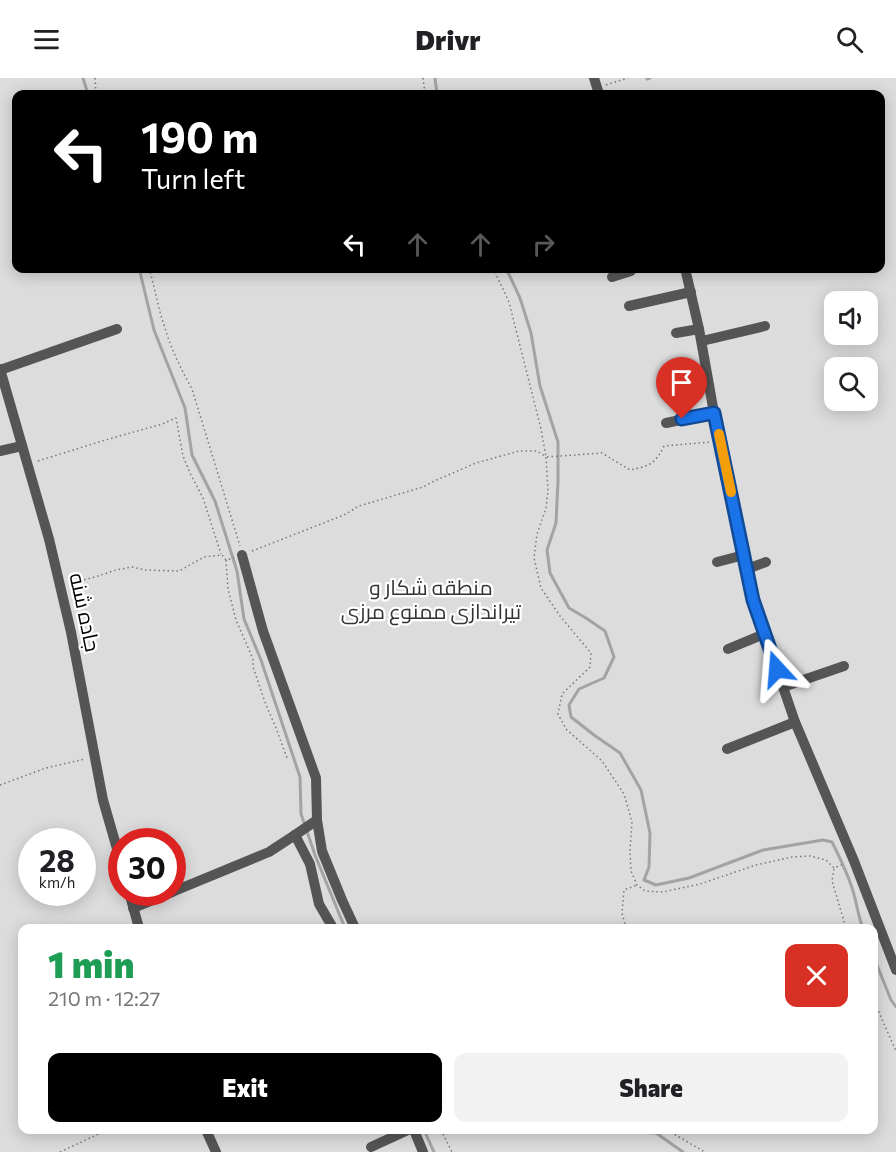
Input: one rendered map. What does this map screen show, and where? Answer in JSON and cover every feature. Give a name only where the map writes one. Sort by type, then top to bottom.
[{"type":"street","points":[[612,277],[625,273]]},
{"type":"street","points":[[687,273],[753,600],[795,723],[854,861],[896,970]]},
{"type":"street","points":[[630,306],[691,292]]},
{"type":"street","points":[[702,341],[765,326]]},
{"type":"street","points":[[0,369],[117,329]]},
{"type":"street","points":[[676,333],[699,329]]},
{"type":"street","name":"جاده شنه","points":[[0,369],[49,539],[71,632],[103,800],[111,828]]},
{"type":"street","points":[[666,423],[714,413]]},
{"type":"street","points":[[0,451],[22,446]]},
{"type":"street","points":[[242,555],[263,631],[316,778],[314,822],[322,851],[354,924]]},
{"type":"street","points":[[717,562],[744,555]]},
{"type":"street","points":[[747,569],[766,562]]},
{"type":"street","points":[[728,649],[764,634]]},
{"type":"street","points":[[783,687],[844,666]]},
{"type":"street","points":[[727,748],[795,723]]},
{"type":"street","points":[[186,886],[269,852],[314,822]]},
{"type":"street","points":[[297,833],[310,864],[319,904],[331,924]]},
{"type":"street","points":[[138,906],[133,908],[138,924]]},
{"type":"street","points":[[208,1134],[216,1152]]},
{"type":"street","points":[[371,1146],[399,1134]]},
{"type":"street","points":[[416,1134],[423,1152]]},
{"type":"path","points":[[597,87],[628,78]]},
{"type":"path","points":[[151,273],[164,327],[179,365],[192,389],[242,555],[344,515],[359,506],[423,487],[476,463],[519,451],[537,451],[546,457],[602,453],[630,470],[649,466],[664,446],[720,441]]},
{"type":"path","points":[[495,273],[509,302],[546,457],[548,491],[546,508],[537,534],[534,558],[541,588],[560,616],[591,653],[590,667],[562,694],[558,714],[566,729],[603,761],[624,794],[632,822],[631,871],[637,885],[645,891],[663,892],[700,884],[756,865],[810,856],[826,860],[834,868]]},
{"type":"path","points":[[28,465],[176,418],[183,456],[203,498],[222,555],[227,560],[228,589],[236,620],[253,659],[253,667],[286,758]]},
{"type":"path","points":[[60,585],[132,567],[145,570],[179,571],[204,557],[222,555]]},
{"type":"path","points":[[0,785],[46,768],[95,757]]},
{"type":"path","points":[[834,868],[848,863]]},
{"type":"path","points":[[834,868],[832,881],[845,924]]},
{"type":"path","points":[[625,924],[622,913],[624,890],[637,885]]},
{"type":"path","points":[[878,1010],[896,1051]]},
{"type":"path","points":[[60,1152],[98,1134]]},
{"type":"path","points":[[443,1134],[452,1152]]},
{"type":"path","points":[[674,1134],[705,1152]]},
{"type":"green space","name":"منطقه شکار و تیراندازی ممنوع مرزی","points":[[0,78],[896,78],[896,1152],[0,1152]]},
{"type":"waterway","points":[[83,78],[87,90]]},
{"type":"waterway","points":[[435,78],[436,90]]},
{"type":"waterway","points":[[140,273],[154,330],[185,408],[192,455],[215,501],[237,571],[244,619],[261,660],[300,777],[301,814],[343,924]]},
{"type":"waterway","points":[[508,273],[520,298],[531,333],[540,386],[558,442],[556,523],[547,550],[550,573],[569,608],[605,631],[614,657],[604,678],[579,689],[569,705],[571,717],[620,753],[641,790],[650,833],[649,867],[644,880],[656,885],[689,878],[763,850],[823,840],[832,842],[844,866],[862,924]]},
{"type":"waterway","points":[[878,968],[896,1007]]},
{"type":"waterway","points":[[426,1134],[434,1152]]},
{"type":"waterway","points":[[657,1134],[683,1152]]},
{"type":"slow traffic","points":[[719,434],[731,492]]},
{"type":"route","points":[[682,419],[714,413],[753,600],[777,669]]}]
